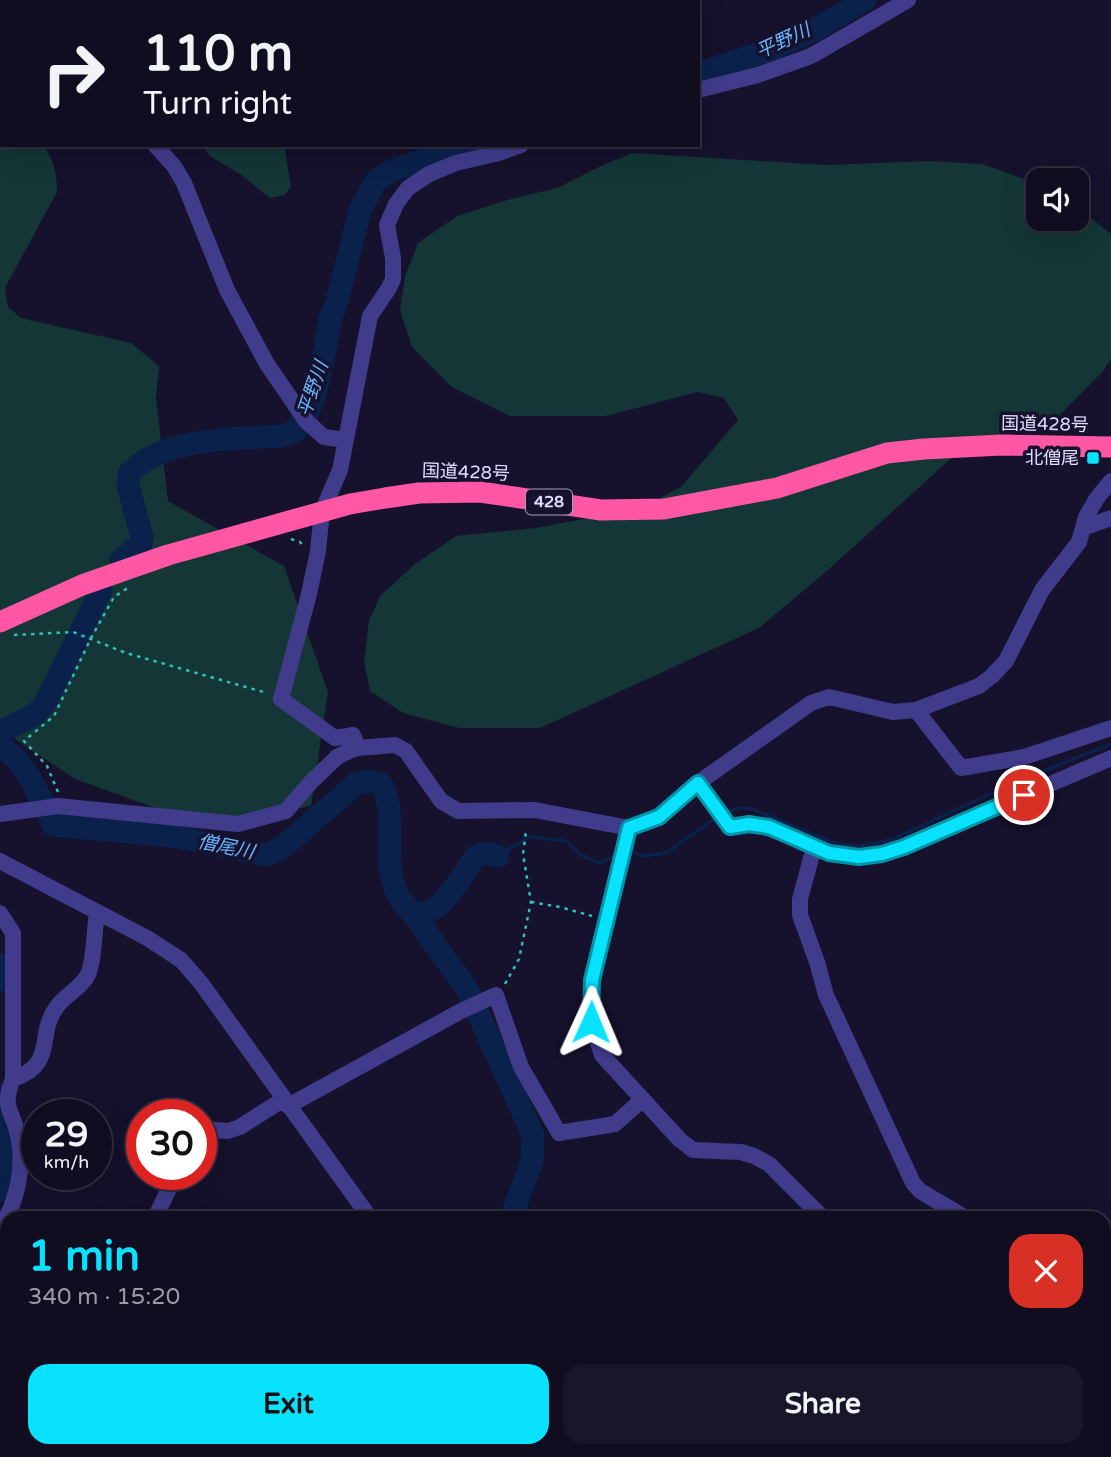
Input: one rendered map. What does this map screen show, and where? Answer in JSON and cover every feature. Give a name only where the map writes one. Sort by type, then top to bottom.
[{"type":"highway","name":"国道428号","points":[[6,628],[111,574],[168,555],[322,512],[419,492],[510,495],[601,510],[664,509],[777,488],[887,453],[1001,445],[1111,447]]},
{"type":"street","points":[[700,90],[758,75],[811,56],[908,0]]},
{"type":"street","points":[[157,147],[174,166],[184,183],[226,290],[267,364],[306,421],[324,437],[345,440]]},
{"type":"street","points":[[358,747],[353,735],[335,738],[281,699],[314,567],[322,512],[340,470],[370,316],[390,288],[393,279],[393,258],[387,225],[396,204],[408,188],[429,174],[456,163],[516,147]]},
{"type":"street","points":[[0,814],[58,806],[238,824],[286,811],[338,757],[358,747],[395,745],[406,751],[441,801],[458,811],[535,810],[629,828],[659,817],[698,783],[811,703],[829,697],[893,712],[916,709],[979,686],[1006,661],[1042,590],[1079,542],[1086,517],[1111,481]]},
{"type":"street","points":[[1083,528],[1111,518]]},
{"type":"street","points":[[916,709],[961,768],[1024,757],[1111,727]]},
{"type":"street","points":[[698,783],[730,827],[749,824],[769,827],[829,853],[859,857],[882,854],[1010,803],[1111,758]]},
{"type":"street","points":[[629,828],[592,980],[591,1022],[602,1055],[680,1140],[693,1150],[741,1152],[754,1156],[769,1164],[812,1211]]},
{"type":"street","points":[[814,846],[800,899],[800,915],[826,995],[913,1183],[920,1191],[955,1211]]},
{"type":"street","points":[[0,861],[147,938],[181,960],[201,983],[365,1211]]},
{"type":"street","points":[[13,1079],[34,1067],[41,1057],[53,1011],[89,973],[97,912]]},
{"type":"street","points":[[0,913],[13,933],[13,1079],[5,1097],[18,1136],[20,1162],[16,1195],[8,1211]]},
{"type":"street","points":[[217,1130],[228,1131],[240,1127],[496,995],[521,1067],[559,1133],[615,1124],[643,1099]]},
{"type":"street","points":[[158,1211],[168,1190]]},
{"type":"path","points":[[280,540],[293,539],[300,542],[314,567]]},
{"type":"path","points":[[58,806],[59,795],[47,766],[24,741],[54,716],[114,597],[135,583]]},
{"type":"path","points":[[6,628],[63,631],[91,638],[126,653],[281,699]]},
{"type":"path","points":[[496,995],[519,959],[531,902],[523,854],[526,831]]},
{"type":"path","points":[[531,902],[560,907],[607,921]]},
{"type":"green space","points":[[0,147],[45,147],[52,161],[57,192],[5,288],[8,307],[21,318],[131,343],[159,366],[156,398],[168,501],[284,566],[328,692],[311,806],[200,824],[75,779],[0,729]]},
{"type":"green space","points":[[203,147],[284,147],[291,187],[285,195],[270,198],[240,174],[210,156]]},
{"type":"green space","points":[[633,153],[825,165],[930,161],[982,164],[1026,180],[1026,231],[1089,231],[1089,216],[1111,234],[1111,359],[1103,371],[1051,424],[994,437],[956,454],[828,570],[759,628],[540,728],[459,728],[403,713],[370,691],[364,662],[369,621],[380,596],[415,564],[456,536],[536,528],[640,508],[681,487],[738,420],[724,398],[697,392],[606,416],[510,416],[452,387],[412,347],[400,310],[405,276],[418,243],[457,216],[557,188]]},
{"type":"waterway","name":"平野川","points":[[700,73],[775,48],[814,30],[865,0]]},
{"type":"waterway","name":"平野川","points":[[121,560],[141,544],[142,536],[128,486],[129,474],[143,462],[160,453],[201,442],[282,436],[298,427],[307,415],[317,388],[331,315],[360,211],[375,182],[390,171],[463,147]]},
{"type":"waterway","name":"平野川","points":[[0,732],[36,714],[46,702],[101,590]]},
{"type":"waterway","points":[[726,812],[739,808],[752,809],[837,844],[860,846],[891,840],[1014,783],[1111,744]]},
{"type":"waterway","name":"僧尾川","points":[[0,746],[26,771],[54,825],[179,837],[266,855],[283,847],[356,784],[368,781],[381,784],[389,813],[392,879],[397,894],[407,907],[417,913],[437,907],[455,887],[475,857],[484,853],[498,856]]},
{"type":"waterway","points":[[629,850],[643,856],[666,853],[716,818]]},
{"type":"waterway","points":[[498,856],[529,837],[566,841],[581,855],[599,863],[618,854]]},
{"type":"waterway","name":"僧尾川","points":[[410,910],[467,989],[533,1135],[532,1161],[514,1211]]},
{"type":"waterway","points":[[0,965],[0,980]]},
{"type":"waterway","points":[[0,1095],[5,1143],[0,1191]]},
{"type":"place","name":"北僧尾","points":[[1093,458]]},
{"type":"route","points":[[591,1022],[592,980],[629,828],[659,817],[698,783],[730,827],[749,824],[769,827],[829,853],[859,857],[904,847],[1024,795]]}]
